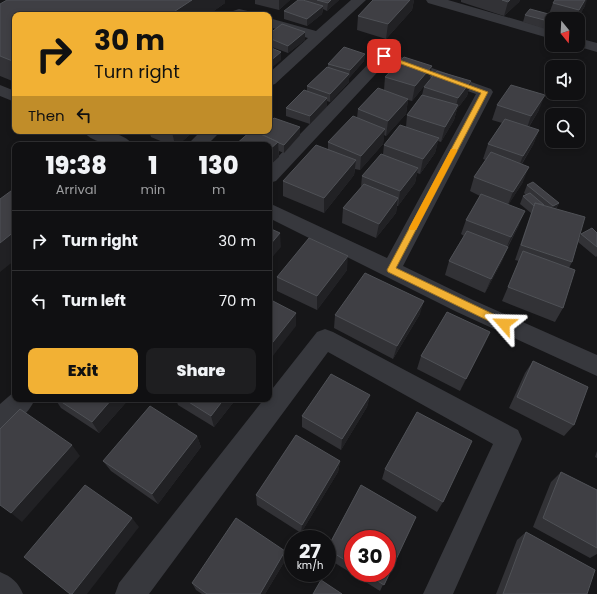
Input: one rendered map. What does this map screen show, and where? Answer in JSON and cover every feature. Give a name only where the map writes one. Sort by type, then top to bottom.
[{"type":"street","points":[[272,78],[359,0]]},
{"type":"street","points":[[435,0],[545,33]]},
{"type":"street","points":[[272,23],[319,37]]},
{"type":"street","points":[[585,44],[597,48]]},
{"type":"street","points":[[272,174],[384,56],[485,92],[391,270]]},
{"type":"street","points":[[0,90],[12,96]]},
{"type":"street","points":[[99,134],[117,142]]},
{"type":"street","points":[[199,142],[209,134]]},
{"type":"street","points":[[272,211],[465,306],[597,366]]},
{"type":"street","points":[[130,594],[325,339],[509,439],[438,594]]},
{"type":"street","points":[[0,421],[20,402]]},
{"type":"street","points":[[0,587],[8,594]]},
{"type":"building","points":[[7,0],[192,0],[174,12],[12,12],[12,61],[0,56],[0,4]]},
{"type":"building","points":[[298,0],[323,6],[307,19],[284,11]]},
{"type":"building","points":[[317,0],[331,0],[328,3]]},
{"type":"building","points":[[373,0],[410,0],[388,24],[358,16]]},
{"type":"building","points":[[555,0],[585,0],[579,10],[553,3]]},
{"type":"building","points":[[530,9],[545,13],[545,20],[525,15]]},
{"type":"building","points":[[282,24],[305,32],[288,46],[272,39],[272,32]]},
{"type":"building","points":[[344,47],[365,54],[350,70],[328,64]]},
{"type":"building","points":[[272,48],[281,52],[272,60]]},
{"type":"building","points":[[404,57],[432,66],[415,86],[385,77]]},
{"type":"building","points":[[327,67],[349,74],[330,94],[307,86]]},
{"type":"building","points":[[437,71],[471,81],[458,98],[424,87]]},
{"type":"building","points":[[511,85],[545,95],[531,116],[497,105]]},
{"type":"building","points":[[378,88],[408,99],[388,121],[358,109]]},
{"type":"building","points":[[304,90],[327,98],[310,116],[286,108]]},
{"type":"building","points":[[422,95],[458,105],[445,127],[407,115]]},
{"type":"building","points":[[353,116],[385,129],[361,156],[328,142]]},
{"type":"building","points":[[274,118],[300,127],[284,145],[261,134],[272,134],[272,120]]},
{"type":"building","points":[[505,119],[539,130],[523,156],[488,144]]},
{"type":"building","points":[[400,125],[439,138],[423,159],[384,145]]},
{"type":"building","points":[[248,134],[261,134],[278,142],[272,147],[272,142],[238,142]]},
{"type":"building","points":[[316,145],[356,160],[324,198],[283,181]]},
{"type":"building","points":[[491,152],[529,167],[513,192],[474,177]]},
{"type":"building","points":[[381,154],[418,168],[400,191],[362,176]]},
{"type":"building","points":[[533,182],[559,203],[553,206],[527,185]]},
{"type":"building","points":[[364,184],[398,198],[379,224],[343,208]]},
{"type":"building","points":[[12,190],[12,233],[0,243],[0,199]]},
{"type":"building","points":[[530,193],[544,205],[535,203],[534,206],[523,196]]},
{"type":"building","points":[[481,194],[525,211],[511,237],[466,220]]},
{"type":"building","points":[[535,203],[585,217],[572,262],[521,245]]},
{"type":"building","points":[[592,228],[597,233],[597,247],[581,234]]},
{"type":"building","points":[[272,229],[280,233],[272,242]]},
{"type":"building","points":[[467,231],[508,247],[491,279],[449,261]]},
{"type":"building","points":[[309,238],[348,256],[317,296],[277,277]]},
{"type":"building","points":[[523,251],[575,270],[563,308],[508,287]]},
{"type":"building","points":[[365,273],[424,301],[397,346],[335,315]]},
{"type":"building","points":[[272,301],[296,313],[272,343]]},
{"type":"building","points":[[447,312],[490,332],[466,379],[421,356]]},
{"type":"building","points":[[533,361],[588,387],[574,425],[517,397]]},
{"type":"building","points":[[331,374],[370,395],[342,439],[302,416]]},
{"type":"building","points":[[62,402],[109,402],[92,422]]},
{"type":"building","points":[[189,402],[222,402],[211,416]]},
{"type":"building","points":[[150,406],[197,436],[152,494],[103,461]]},
{"type":"building","points":[[20,409],[72,445],[11,513],[0,505],[0,429]]},
{"type":"building","points":[[417,412],[472,441],[443,502],[385,469]]},
{"type":"building","points":[[296,435],[340,461],[302,525],[256,495]]},
{"type":"building","points":[[561,472],[597,490],[597,548],[543,518]]},
{"type":"building","points":[[85,485],[132,518],[72,594],[70,594],[24,557]]},
{"type":"building","points":[[361,485],[416,517],[396,560],[396,530],[344,530],[344,559],[336,555],[336,532]]},
{"type":"building","points":[[236,518],[284,550],[260,594],[207,594],[192,583]]},
{"type":"building","points":[[526,532],[595,570],[587,594],[503,594]]},
{"type":"building","points":[[320,582],[324,582],[342,594],[313,594]]},
{"type":"slow traffic","points":[[413,228],[453,151]]},
{"type":"route","points":[[384,56],[485,92],[391,270],[504,324]]}]
